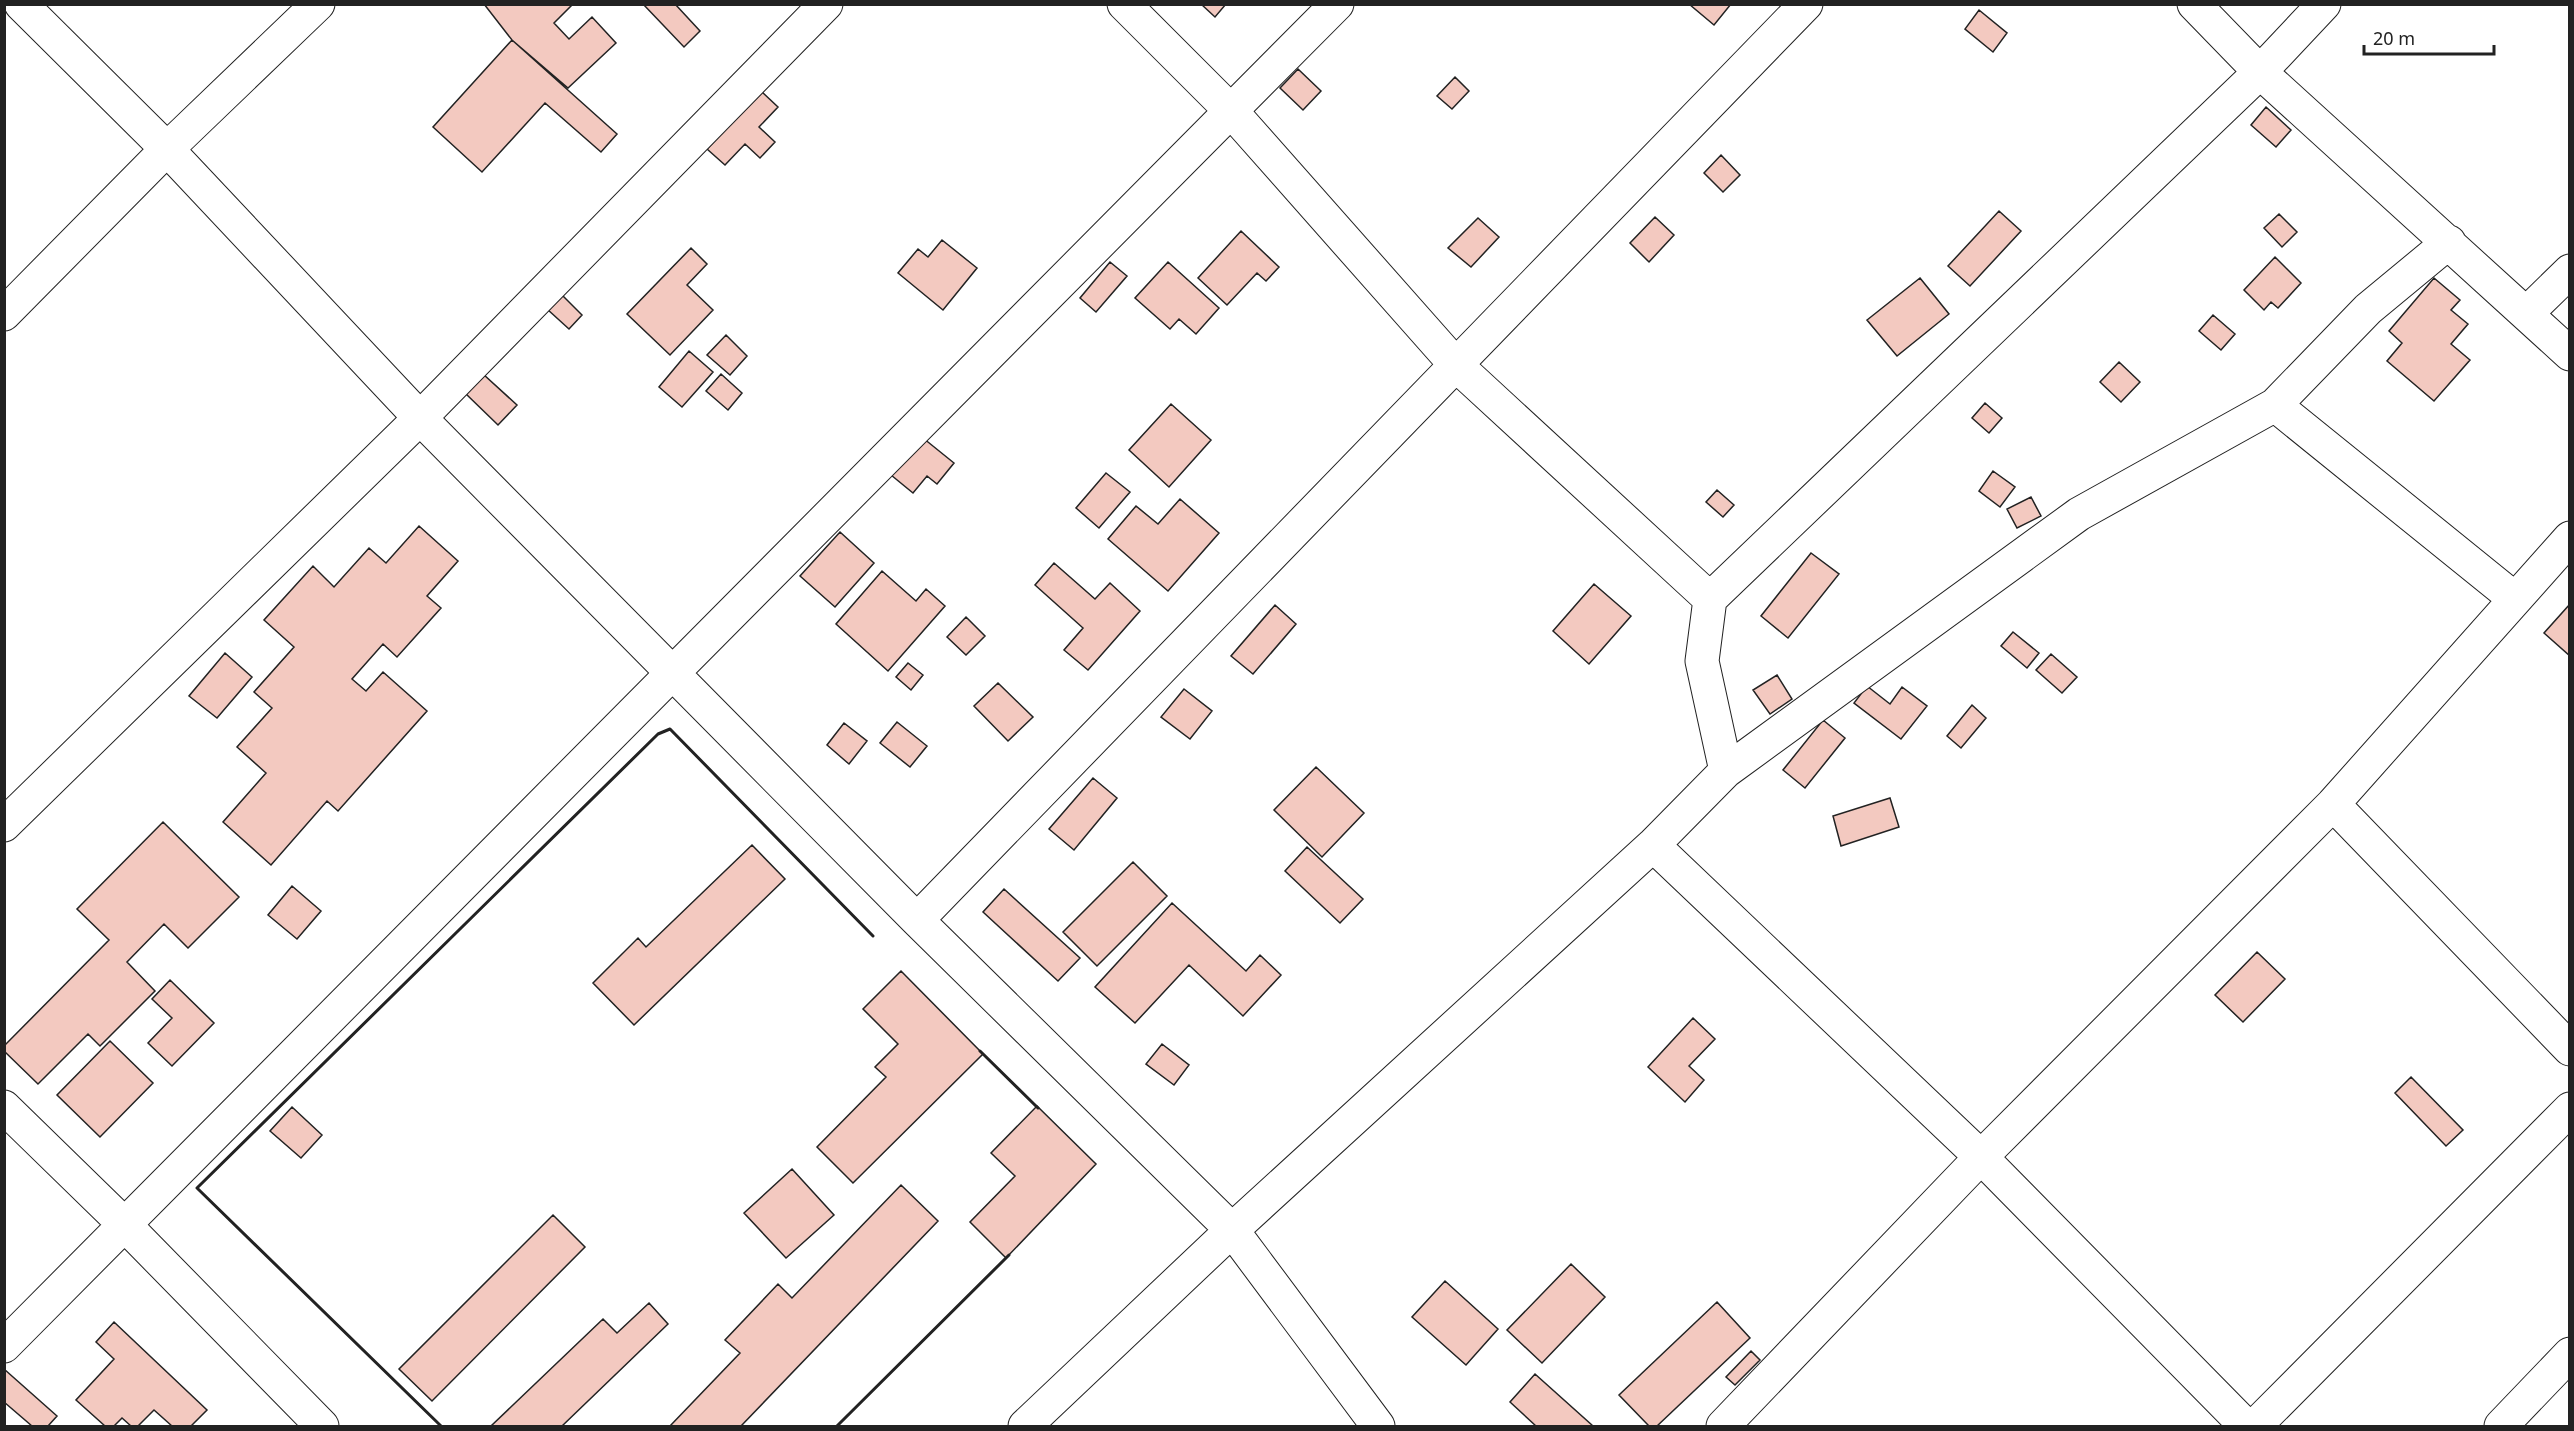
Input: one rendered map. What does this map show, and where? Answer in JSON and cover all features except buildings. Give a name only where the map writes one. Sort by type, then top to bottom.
[{"type":"street","points":[[21,4],[167,149],[420,418],[917,920],[1232,1230],[1378,1426]]},
{"type":"street","points":[[4,314],[167,149],[318,4]]},
{"type":"street","points":[[4,825],[420,418],[826,4]]},
{"type":"street","points":[[1124,4],[1232,112],[1455,364],[1710,598]]},
{"type":"street","points":[[4,1346],[1337,4]]},
{"type":"street","points":[[917,920],[1806,4]]},
{"type":"street","points":[[2194,4],[2260,72],[2450,242],[2570,354]]},
{"type":"street","points":[[1726,771],[1702,661],[1710,598],[2260,72],[2324,4]]},
{"type":"street","points":[[1025,1426],[1232,1230],[1653,845],[1726,771],[2079,514],[2275,405],[2368,309],[2450,242]]},
{"type":"street","points":[[2527,313],[2570,271]]},
{"type":"street","points":[[2275,405],[2515,599]]},
{"type":"street","points":[[1724,1426],[1981,1157],[2333,804],[2570,538]]},
{"type":"street","points":[[2333,804],[2570,1049]]},
{"type":"street","points":[[1653,845],[1981,1157],[2246,1426]]},
{"type":"street","points":[[4,1107],[124,1224],[322,1426]]},
{"type":"street","points":[[2255,1426],[2570,1109]]},
{"type":"street","points":[[2501,1426],[2570,1354]]},
{"type":"wall","points":[[441,1426],[197,1188],[658,734],[670,729],[873,936]]},
{"type":"wall","points":[[980,1051],[1038,1108]]},
{"type":"wall","points":[[837,1426],[1009,1255]]}]
